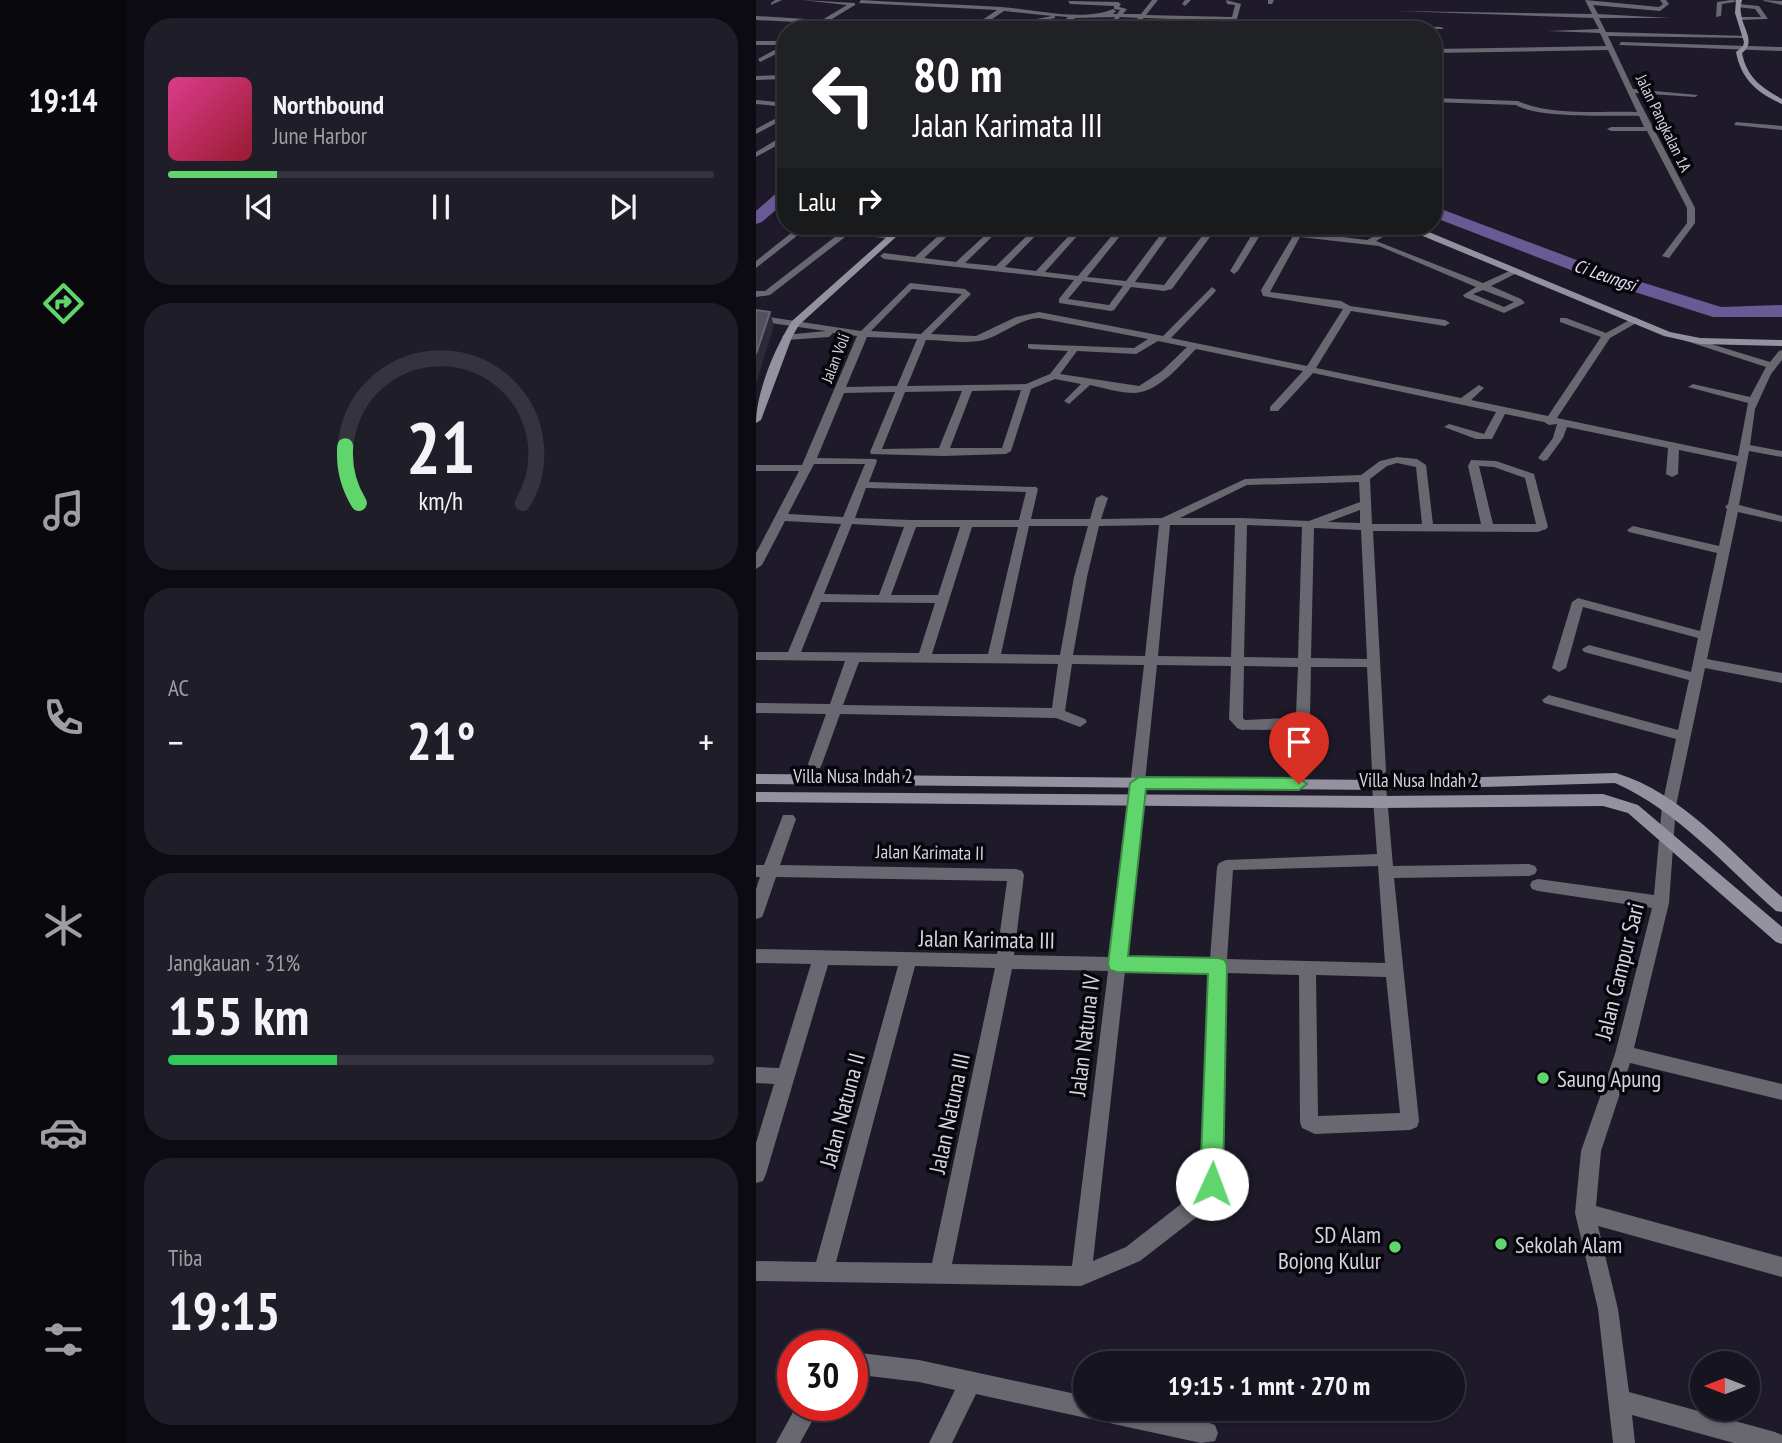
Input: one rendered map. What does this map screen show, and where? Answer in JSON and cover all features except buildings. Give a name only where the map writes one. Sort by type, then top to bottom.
[{"type":"street","points":[[804,0],[853,4]]},
{"type":"street","points":[[938,12],[956,0]]},
{"type":"street","points":[[965,0],[1008,2],[995,9]]},
{"type":"street","points":[[826,21],[853,4],[863,1],[1073,16],[1235,19],[1238,4],[1230,3],[1229,0]]},
{"type":"street","points":[[1400,0],[1402,21]]},
{"type":"street","points":[[1660,9],[1666,4],[1663,0]]},
{"type":"street","points":[[1766,0],[1782,3]]},
{"type":"street","points":[[1045,21],[1071,1],[1091,1],[1125,9],[1114,21]]},
{"type":"street","points":[[1140,4],[1152,2]]},
{"type":"street","points":[[1137,21],[1152,2]]},
{"type":"street","points":[[1579,6],[1589,3],[1660,9],[1665,12],[1667,18],[1668,35]]},
{"type":"street","name":"Jalan Pangkalan 1A","points":[[1589,3],[1648,129],[1692,208],[1691,223],[1666,256]]},
{"type":"street","points":[[1718,16],[1719,3],[1738,3],[1757,7],[1765,19],[1739,19]]},
{"type":"street","points":[[1738,3],[1739,19],[1745,36],[1744,48]]},
{"type":"street","points":[[1106,15],[1117,6],[1130,4]]},
{"type":"street","points":[[1419,11],[1422,7],[1439,7]]},
{"type":"street","points":[[985,21],[1003,9]]},
{"type":"street","points":[[1399,13],[1595,14],[1667,18]]},
{"type":"street","points":[[1399,13],[1428,17],[1429,21]]},
{"type":"street","points":[[1475,27],[1478,14]]},
{"type":"street","points":[[1546,21],[1567,23],[1561,14]]},
{"type":"street","points":[[1068,21],[1073,16]]},
{"type":"street","points":[[924,21],[930,17]]},
{"type":"street","points":[[756,18],[796,21]]},
{"type":"street","points":[[1598,23],[1635,25],[1646,35]]},
{"type":"street","points":[[1551,31],[1745,36]]},
{"type":"street","points":[[756,43],[777,44]]},
{"type":"street","points":[[1442,51],[1610,46],[1782,49]]},
{"type":"street","points":[[1744,48],[1738,52],[1745,77],[1782,102]]},
{"type":"street","points":[[758,60],[777,49]]},
{"type":"street","points":[[756,77],[768,63],[758,60]]},
{"type":"street","points":[[756,77],[777,77]]},
{"type":"street","points":[[1631,91],[1695,95]]},
{"type":"street","points":[[1442,100],[1518,103],[1525,108],[1548,111],[1641,114]]},
{"type":"street","points":[[756,102],[777,104]]},
{"type":"street","points":[[756,132],[777,120]]},
{"type":"street","points":[[1736,124],[1780,123]]},
{"type":"street","points":[[1611,129],[1648,129]]},
{"type":"street","points":[[756,155],[777,143]]},
{"type":"street","points":[[756,149],[765,150]]},
{"type":"street","points":[[756,265],[794,235]]},
{"type":"street","points":[[756,294],[767,293],[842,235]]},
{"type":"street","points":[[883,235],[892,237]]},
{"type":"street","points":[[918,259],[944,235]]},
{"type":"street","points":[[959,264],[990,235]]},
{"type":"street","points":[[999,268],[1032,235]]},
{"type":"street","points":[[1039,273],[1074,235]]},
{"type":"street","points":[[1116,235],[1063,301],[1111,308],[1164,235]]},
{"type":"street","points":[[884,256],[1169,287],[1207,235]]},
{"type":"street","points":[[1234,271],[1256,235]]},
{"type":"street","points":[[1297,235],[1265,290],[1266,294],[1341,304],[1348,308],[1445,323]]},
{"type":"street","points":[[1329,235],[1370,242],[1483,287],[1518,301],[1520,304],[1504,310],[1468,297],[1469,293],[1483,287],[1517,271]]},
{"type":"street","points":[[1370,242],[1382,235]]},
{"type":"street","points":[[1428,235],[1682,338],[1778,362]]},
{"type":"street","points":[[756,420],[787,337],[795,323],[892,237]]},
{"type":"street","name":"Jalan Voli","points":[[756,565],[808,464],[863,334],[910,286],[921,285],[967,293],[922,338]]},
{"type":"street","points":[[1031,346],[1136,351],[1159,339],[1212,290]]},
{"type":"street","points":[[1275,409],[1310,370],[1348,308]]},
{"type":"street","points":[[787,337],[844,333],[976,338],[991,336],[1035,315],[1674,446],[1782,454]]},
{"type":"street","points":[[756,318],[844,333]]},
{"type":"street","points":[[1563,320],[1607,336]]},
{"type":"street","points":[[1549,422],[1607,336],[1635,320]]},
{"type":"street","points":[[922,338],[875,452],[1006,451],[1027,387]]},
{"type":"street","points":[[1682,338],[1782,344]]},
{"type":"street","points":[[1054,376],[1133,390],[1142,389],[1175,365],[1192,347]]},
{"type":"street","points":[[841,390],[1027,387],[1054,376],[1074,349]]},
{"type":"street","name":"Jalan Campur Sari","points":[[1624,1443],[1608,1309],[1585,1213],[1591,1151],[1624,1054],[1661,903],[1669,806],[1754,401],[1778,362]]},
{"type":"street","points":[[1069,401],[1088,383]]},
{"type":"street","points":[[1693,387],[1754,401]]},
{"type":"street","points":[[943,453],[968,388]]},
{"type":"street","points":[[1461,403],[1479,388]]},
{"type":"street","points":[[1448,427],[1479,438],[1488,437],[1501,412]]},
{"type":"street","points":[[1543,458],[1558,438],[1562,424]]},
{"type":"street","points":[[1672,474],[1674,446]]},
{"type":"street","points":[[1165,521],[1245,482],[1364,478],[1376,466],[1396,459],[1410,460],[1421,465],[1428,527]]},
{"type":"street","points":[[756,468],[872,461],[793,655]]},
{"type":"street","points":[[779,517],[911,524],[1093,520],[1241,521],[1365,527],[1428,527],[1488,527],[1542,527],[1530,476],[1496,464],[1475,462],[1473,466],[1488,527]]},
{"type":"street","points":[[1307,968],[1309,1122],[1315,1125],[1410,1121],[1380,802],[1364,478]]},
{"type":"street","points":[[861,485],[1028,488],[1033,491],[994,657]]},
{"type":"street","points":[[1058,713],[1065,659],[1093,520],[1102,498]]},
{"type":"street","points":[[1308,525],[1364,504]]},
{"type":"street","points":[[1731,507],[1782,519]]},
{"type":"street","name":"Jalan Natuna IV","points":[[1081,1276],[1138,792],[1165,521]]},
{"type":"street","points":[[1241,521],[1235,716],[1241,724],[1292,723],[1301,719],[1308,525]]},
{"type":"street","points":[[924,657],[967,523]]},
{"type":"street","points":[[884,598],[911,524]]},
{"type":"street","points":[[1633,530],[1723,551]]},
{"type":"street","points":[[816,598],[943,599]]},
{"type":"street","points":[[1559,668],[1578,602],[1705,636]]},
{"type":"street","points":[[1589,649],[1696,678]]},
{"type":"street","points":[[756,656],[1374,663]]},
{"type":"street","points":[[815,764],[854,656]]},
{"type":"street","points":[[1699,662],[1782,678]]},
{"type":"street","points":[[1549,700],[1684,736]]},
{"type":"street","points":[[756,708],[1058,713],[1080,722]]},
{"type":"street","name":"Villa Nusa Indah 2","points":[[756,797],[1138,792],[1379,778],[1616,778],[1646,790],[1669,806],[1782,906]]},
{"type":"street","name":"Villa Nusa Indah 2","points":[[756,779],[1380,802],[1603,800],[1633,810],[1782,937]]},
{"type":"street","points":[[756,912],[763,871],[788,820]]},
{"type":"street","points":[[756,1271],[1081,1276],[1133,1254],[1209,1195],[1218,966],[1224,871],[1227,865],[1529,870]]},
{"type":"street","name":"Jalan Karimata II","points":[[763,871],[1016,875],[1005,961]]},
{"type":"street","points":[[1538,885],[1661,903]]},
{"type":"street","name":"Jalan Karimata III","points":[[756,956],[1394,970]]},
{"type":"street","points":[[756,1174],[821,959]]},
{"type":"street","name":"Jalan Natuna II","points":[[823,1272],[908,960]]},
{"type":"street","name":"Jalan Natuna III","points":[[940,1274],[1005,961]]},
{"type":"street","points":[[1624,1054],[1782,1092]]},
{"type":"street","points":[[756,1075],[787,1077]]},
{"type":"street","points":[[1585,1213],[1782,1267]]},
{"type":"street","points":[[868,1365],[919,1371],[1073,1404]]},
{"type":"street","points":[[940,1443],[970,1382]]},
{"type":"street","points":[[1621,1401],[1775,1443]]},
{"type":"street","points":[[787,1443],[800,1421]]},
{"type":"street","points":[[1150,1421],[1207,1433]]},
{"type":"waterway","name":"Ci Leungsi","points":[[756,219],[777,201]]},
{"type":"waterway","name":"Ci Leungsi","points":[[1442,214],[1600,275],[1720,313],[1782,311]]},
{"type":"place","name":"Saung Apung","points":[[1543,1078]]},
{"type":"place","name":"Sekolah Alam","points":[[1501,1244]]},
{"type":"place","name":"SD Alam Bojong Kulur","points":[[1395,1247]]},
{"type":"route","points":[[1212,1184],[1218,966],[1117,964],[1139,783],[1299,784]]}]
